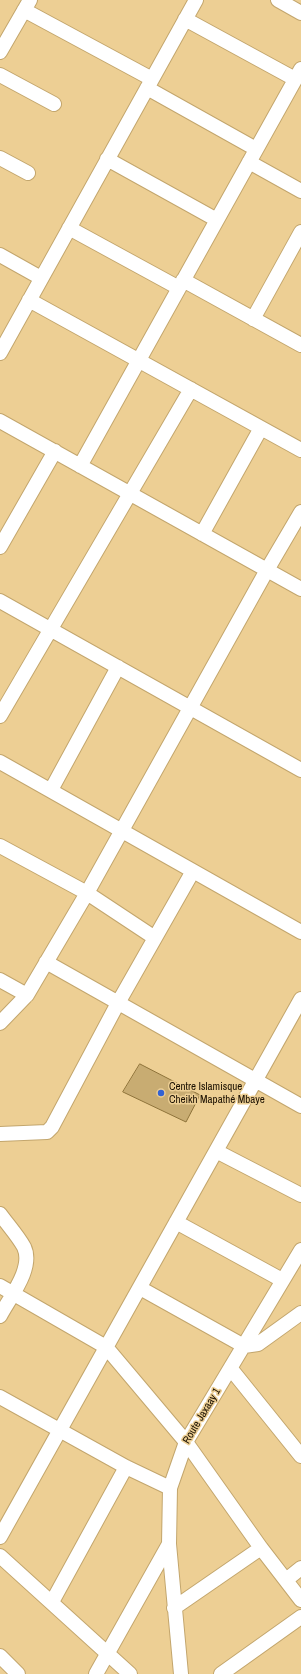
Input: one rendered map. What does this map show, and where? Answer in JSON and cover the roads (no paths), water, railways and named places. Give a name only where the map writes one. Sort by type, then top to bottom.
[{"type":"street","points":[[0,353],[196,0]]},
{"type":"street","points":[[278,0],[301,12]]},
{"type":"street","points":[[0,52],[27,5],[149,84],[256,149]]},
{"type":"street","points":[[80,466],[298,74],[185,19]]},
{"type":"street","points":[[0,75],[54,104]]},
{"type":"street","points":[[0,158],[28,173]]},
{"type":"street","points":[[107,159],[217,220]]},
{"type":"street","points":[[249,162],[301,191]]},
{"type":"street","points":[[69,228],[253,318],[301,345]]},
{"type":"street","points":[[253,318],[301,232]]},
{"type":"street","points":[[0,255],[41,278]]},
{"type":"street","points":[[29,300],[301,450]]},
{"type":"street","points":[[0,716],[191,389]]},
{"type":"street","points":[[0,421],[301,589]]},
{"type":"street","points":[[202,534],[261,428]]},
{"type":"street","points":[[0,547],[55,451]]},
{"type":"street","points":[[0,1023],[27,995],[87,893],[267,570],[301,512]]},
{"type":"street","points":[[0,601],[301,770]]},
{"type":"street","points":[[50,790],[118,667]]},
{"type":"street","points":[[0,762],[301,932]]},
{"type":"street","points":[[0,846],[87,893],[155,938]]},
{"type":"street","points":[[0,1134],[47,1132],[52,1127],[118,1003],[193,871]]},
{"type":"street","points":[[46,962],[301,1106]]},
{"type":"street","points":[[0,980],[27,995]]},
{"type":"street","points":[[0,1537],[301,999]]},
{"type":"street","points":[[216,1151],[301,1195]]},
{"type":"street","points":[[0,1214],[23,1246],[27,1256],[27,1267],[0,1316]]},
{"type":"street","points":[[176,1222],[282,1280]]},
{"type":"street","name":"Route Jaxaay 1","points":[[181,1674],[169,1544],[170,1488],[186,1442],[301,1250]]},
{"type":"street","points":[[0,1286],[13,1292],[106,1347],[186,1442],[261,1548],[301,1600]]},
{"type":"street","points":[[140,1288],[244,1346],[258,1344],[300,1317]]},
{"type":"street","points":[[231,1369],[301,1456]]},
{"type":"street","points":[[0,1397],[126,1467],[170,1488]]},
{"type":"street","points":[[52,1602],[126,1467]]},
{"type":"street","points":[[96,1674],[169,1544]]},
{"type":"street","points":[[174,1608],[261,1548]]},
{"type":"street","points":[[0,1556],[130,1674]]},
{"type":"street","points":[[286,1580],[301,1568]]},
{"type":"street","points":[[221,1674],[301,1617]]},
{"type":"street","points":[[0,1656],[18,1674]]},
{"type":"place","name":"Centre Islamisque Cheikh Mapathé Mbaye","points":[[161,1093]]}]
